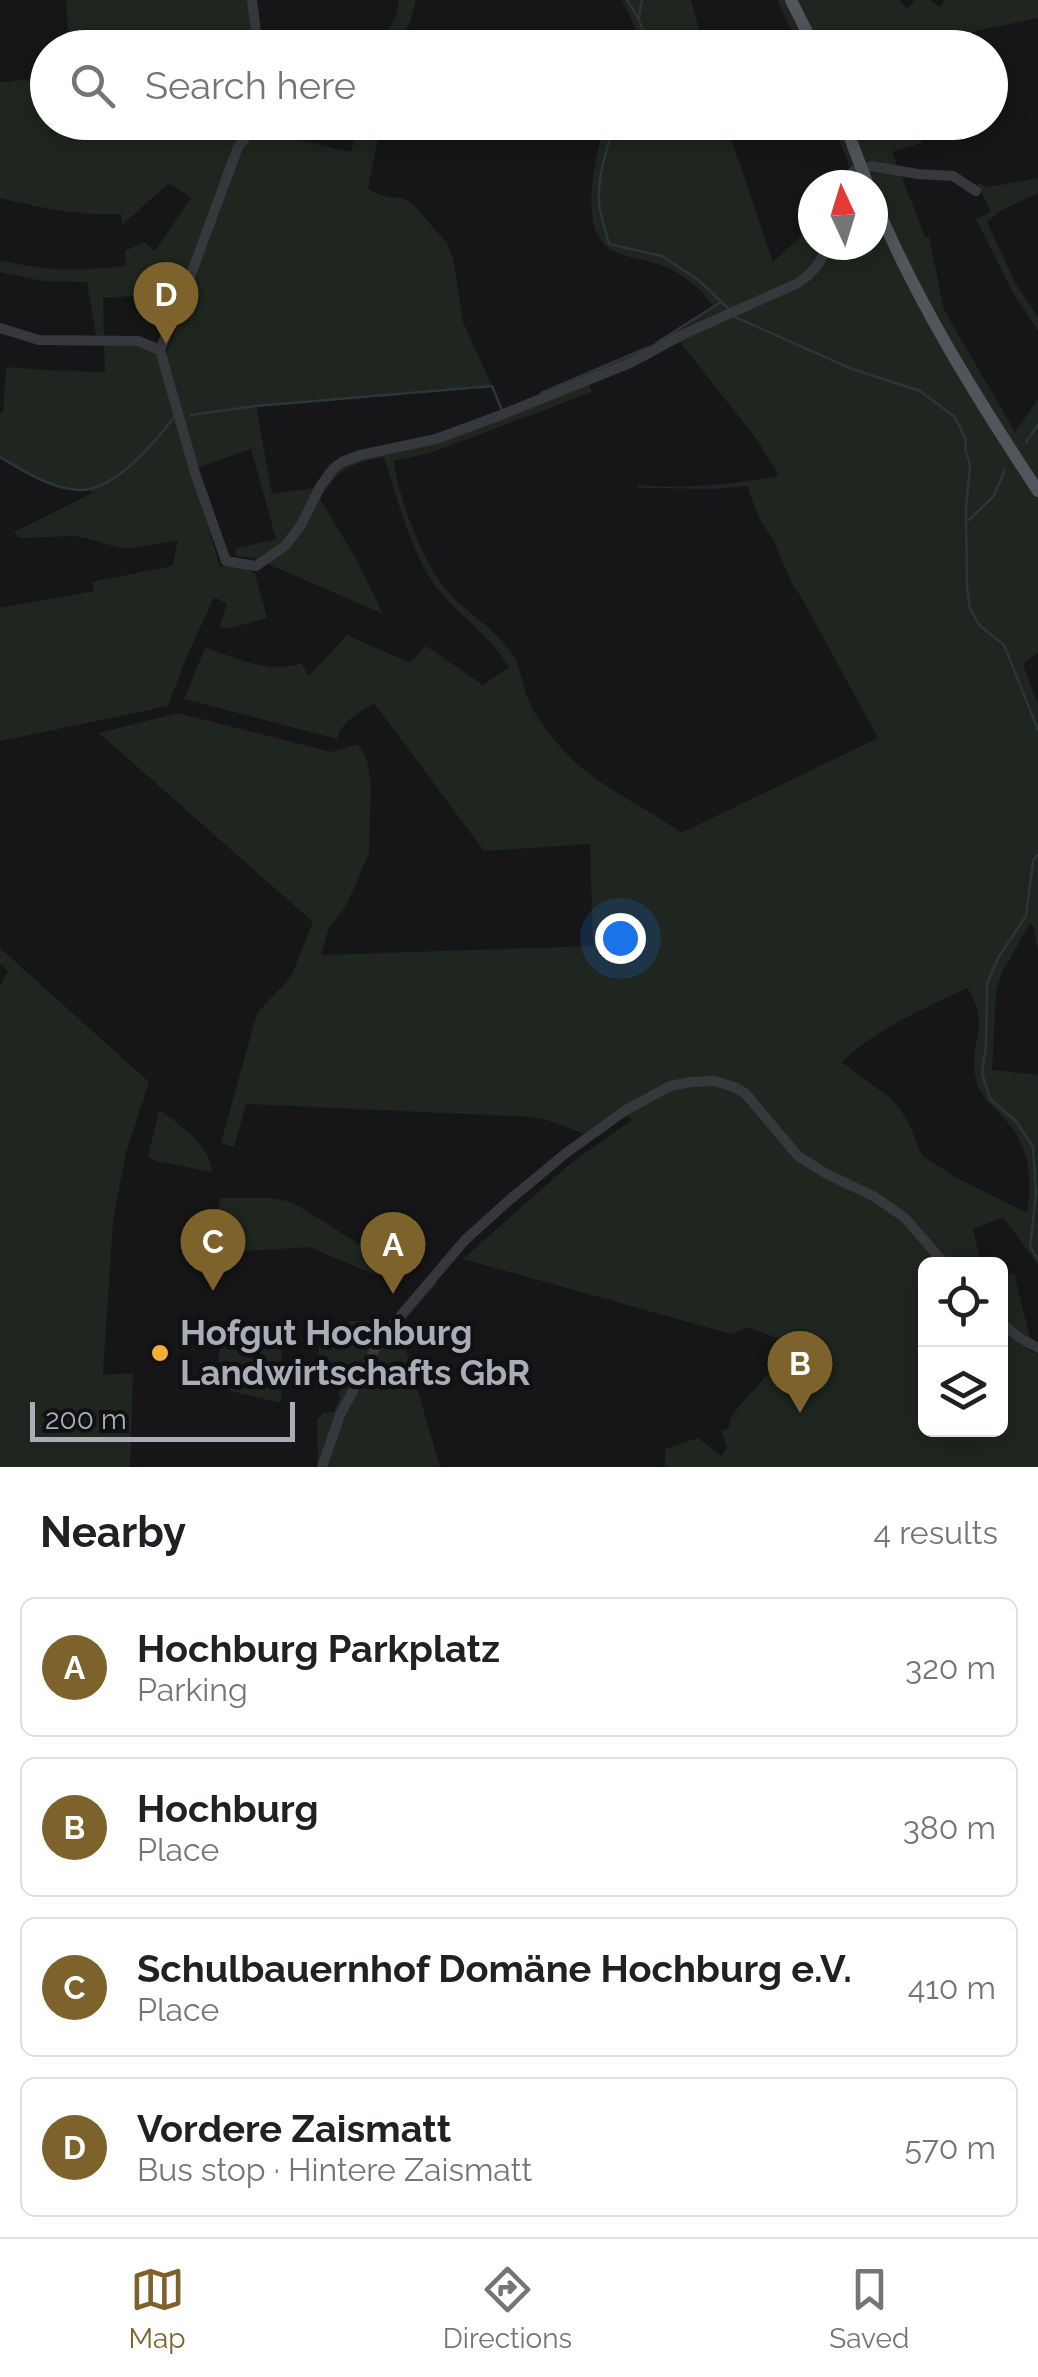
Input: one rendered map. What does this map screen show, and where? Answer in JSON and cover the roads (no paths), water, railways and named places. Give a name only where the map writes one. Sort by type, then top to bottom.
[{"type":"main road","points":[[791,0],[806,30]]},
{"type":"main road","points":[[851,140],[862,169]]},
{"type":"main road","points":[[888,231],[927,312],[1038,491]]},
{"type":"street","points":[[252,0],[256,30]]},
{"type":"street","points":[[244,140],[160,350],[195,473],[226,561],[256,566],[285,546],[301,525],[320,486],[342,462],[361,454],[436,438],[630,362],[798,283],[821,260]]},
{"type":"street","points":[[862,169],[872,166],[953,176],[976,190]]},
{"type":"street","points":[[0,328],[39,340],[138,341],[160,350]]},
{"type":"street","points":[[322,1467],[340,1415],[380,1340],[465,1240],[566,1153],[626,1110],[670,1086],[714,1082],[745,1093],[798,1156],[905,1218],[939,1257]]},
{"type":"street","points":[[1008,1328],[1038,1348]]},
{"type":"waterway","points":[[627,0],[642,30]]},
{"type":"waterway","points":[[639,18],[642,0]]},
{"type":"waterway","points":[[609,140],[599,193],[609,244],[662,256],[697,279],[728,308]]},
{"type":"waterway","points":[[656,343],[721,302]]},
{"type":"waterway","points":[[733,314],[852,369],[920,391],[955,417],[966,440],[970,465],[966,509],[970,608],[979,625],[1004,645],[1038,730]]},
{"type":"waterway","points":[[541,393],[649,347]]},
{"type":"waterway","points":[[191,415],[492,386],[502,410]]},
{"type":"waterway","points":[[0,457],[59,487],[94,488],[133,463],[174,417]]},
{"type":"waterway","points":[[1026,442],[1038,425]]},
{"type":"waterway","points":[[969,520],[993,497],[1005,470]]},
{"type":"waterway","points":[[1038,854],[1033,861],[1026,916],[998,958],[987,984],[982,1073],[990,1099],[1016,1121],[1033,1147],[1036,1194],[1030,1246],[1038,1260]]},
{"type":"place","name":"Vordere Zaismatt","points":[[166,344]]},
{"type":"place","name":"Schulbauernhof Domäne Hochburg e.V.","points":[[213,1291]]},
{"type":"place","name":"Hochburg Parkplatz","points":[[393,1294]]},
{"type":"place","name":"Hofgut Hochburg Landwirtschafts GbR","points":[[160,1353]]},
{"type":"place","name":"Hochburg","points":[[800,1413]]}]
